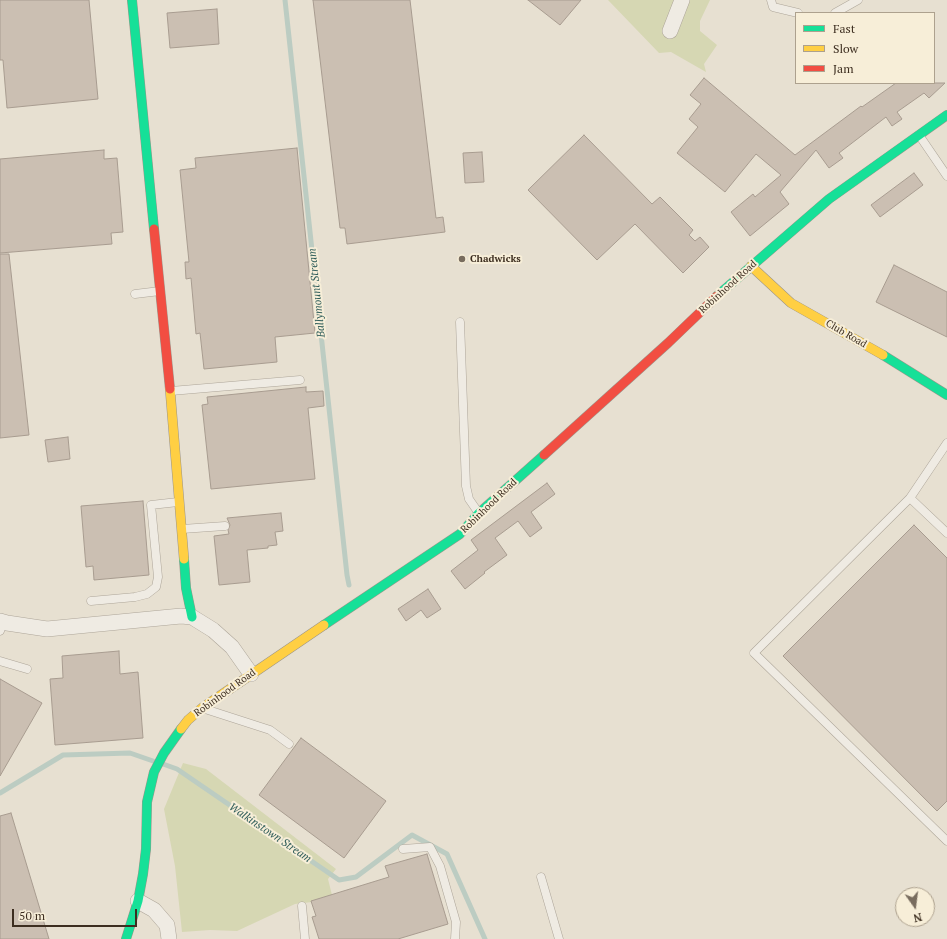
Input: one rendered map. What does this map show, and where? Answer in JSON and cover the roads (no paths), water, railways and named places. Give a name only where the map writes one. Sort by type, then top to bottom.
[{"type":"street","points":[[132,0],[170,392],[186,588],[192,618]]},
{"type":"street","points":[[670,31],[682,0]]},
{"type":"street","name":"Robinhood Road","points":[[126,939],[138,901],[146,849],[147,802],[154,772],[164,753],[188,720],[202,708],[251,674],[460,534],[479,513],[751,266],[828,199],[918,134],[947,115]]},
{"type":"street","name":"Club Road","points":[[751,266],[791,303],[894,361],[947,395]]},
{"type":"street","points":[[1,624],[47,629],[181,616],[192,618],[213,630],[232,647],[251,674]]},
{"type":"street","points":[[138,901],[154,910],[167,925],[169,939]]},
{"type":"lane","points":[[771,0],[773,7],[795,12]]},
{"type":"lane","points":[[837,12],[858,0]]},
{"type":"lane","points":[[918,134],[947,176]]},
{"type":"lane","points":[[135,294],[160,291]]},
{"type":"lane","points":[[460,322],[466,486],[469,499],[479,513]]},
{"type":"lane","points":[[170,392],[300,380]]},
{"type":"lane","points":[[947,443],[910,498],[754,653],[947,841]]},
{"type":"lane","points":[[910,498],[947,533]]},
{"type":"lane","points":[[91,601],[135,598],[147,594],[156,587],[158,578],[151,505],[179,502]]},
{"type":"lane","points":[[182,529],[225,526]]},
{"type":"lane","points":[[0,661],[27,669]]},
{"type":"lane","points":[[202,708],[270,730],[289,744]]},
{"type":"lane","points":[[403,849],[430,847],[440,866],[456,922],[455,939]]},
{"type":"lane","points":[[541,877],[560,939]]},
{"type":"lane","points":[[302,906],[305,939]]},
{"type":"waterway","name":"Ballymount Stream","points":[[285,0],[349,585]]},
{"type":"waterway","name":"Walkinstown Stream","points":[[0,793],[63,755],[130,753],[153,761]]},
{"type":"waterway","name":"Walkinstown Stream","points":[[163,764],[177,769],[339,880],[356,877],[412,835],[447,854],[485,939]]},
{"type":"place","name":"Chadwicks","points":[[462,259]]}]
